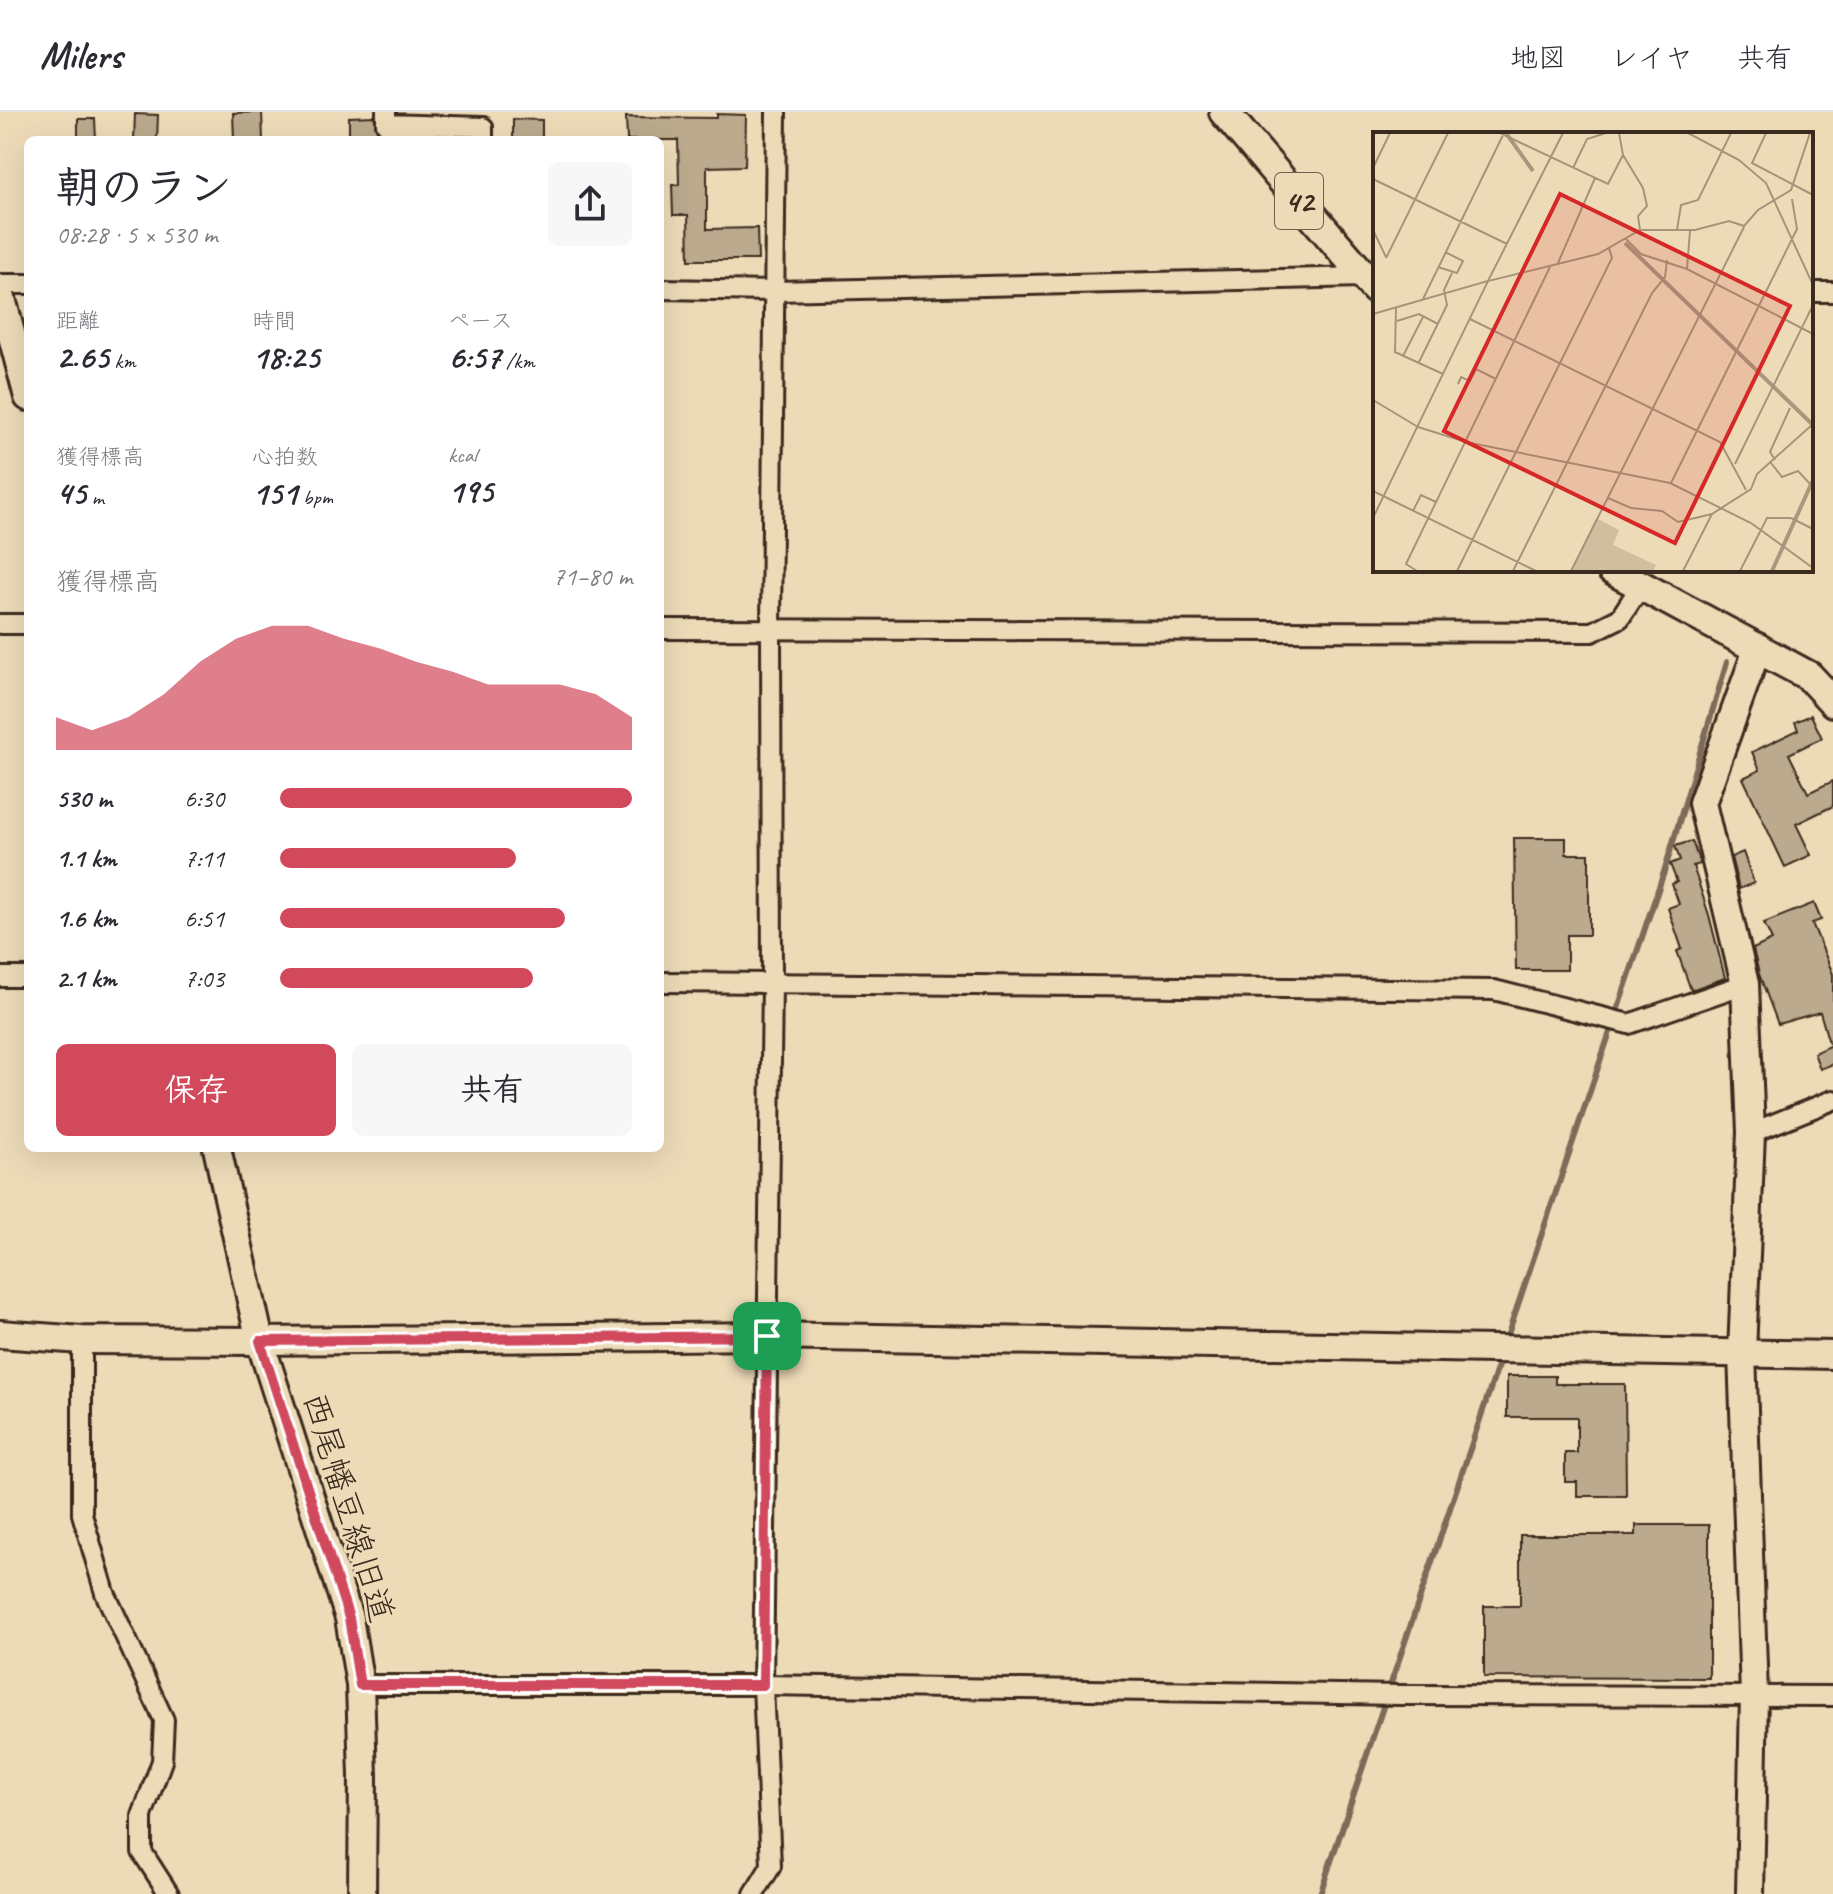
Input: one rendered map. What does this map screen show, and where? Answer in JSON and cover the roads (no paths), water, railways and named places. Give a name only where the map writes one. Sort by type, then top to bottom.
[{"type":"main road","name":"42","points":[[1224,112],[1369,283]]},
{"type":"main road","points":[[1615,572],[1809,676],[1833,702]]},
{"type":"street","points":[[386,112],[386,124],[432,133],[483,127],[483,136]]},
{"type":"street","points":[[754,1894],[771,1866],[763,1685],[772,984],[771,629],[776,112]]},
{"type":"street","points":[[664,289],[776,291],[1369,283]]},
{"type":"street","points":[[0,284],[24,284]]},
{"type":"street","points":[[0,291],[24,382]]},
{"type":"street","points":[[664,629],[1592,632],[1620,618],[1640,587]]},
{"type":"street","points":[[0,624],[24,624]]},
{"type":"street","points":[[1746,641],[1702,803],[1745,984],[1751,1133],[1742,1353],[1754,1695],[1750,1894]]},
{"type":"street","points":[[0,977],[24,977]]},
{"type":"street","points":[[664,982],[1494,990],[1627,1024],[1745,984]]},
{"type":"street","points":[[1751,1133],[1833,1100]]},
{"type":"street","name":"西尾幡豆線旧道","points":[[218,1152],[260,1341],[349,1618],[360,1685],[362,1894]]},
{"type":"street","points":[[0,1334],[82,1340],[260,1341],[767,1336],[1833,1355]]},
{"type":"street","points":[[82,1340],[82,1514],[105,1593],[164,1720],[162,1761],[142,1816],[142,1852],[169,1894]]},
{"type":"street","points":[[360,1685],[763,1685],[1374,1695],[1833,1696]]},
{"type":"waterway","points":[[1505,1343],[1665,869],[1727,662]]},
{"type":"waterway","points":[[1320,1894],[1501,1357]]}]
